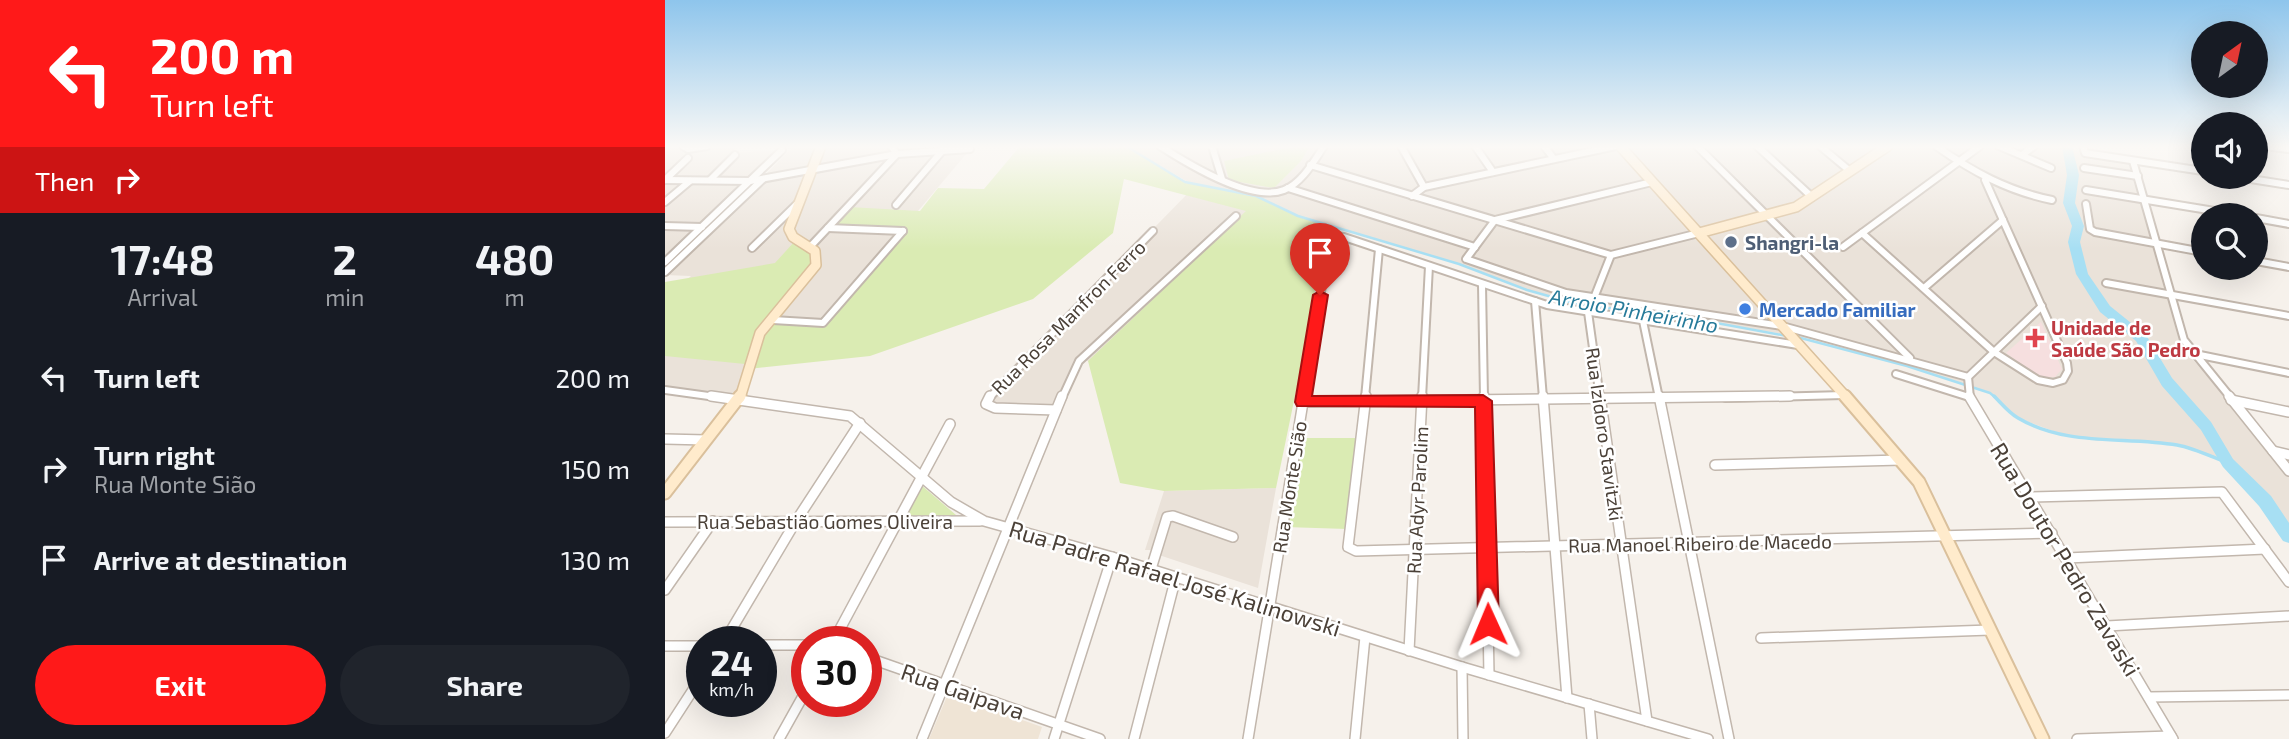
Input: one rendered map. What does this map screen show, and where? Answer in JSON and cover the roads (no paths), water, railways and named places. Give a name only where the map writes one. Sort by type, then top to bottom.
[{"type":"street","points":[[665,202],[689,180]]},
{"type":"street","points":[[729,180],[750,181]]},
{"type":"street","points":[[665,272],[761,180]]},
{"type":"street","points":[[665,493],[739,400],[757,339],[816,265],[816,254],[789,232],[808,180]]},
{"type":"street","points":[[809,248],[872,180]]},
{"type":"street","points":[[897,205],[918,180]]},
{"type":"street","points":[[1227,180],[1274,193],[1288,188],[1295,180]]},
{"type":"street","points":[[1363,180],[1611,255],[1796,207],[1836,180]]},
{"type":"street","points":[[1420,180],[1424,187]]},
{"type":"street","points":[[1412,195],[1424,187],[1454,180]]},
{"type":"street","points":[[1731,180],[1910,359]]},
{"type":"street","points":[[1794,180],[1812,197]]},
{"type":"street","points":[[1843,247],[1933,180]]},
{"type":"street","points":[[1862,233],[1994,352],[2038,380],[2053,383],[2063,380],[2069,367],[1985,180]]},
{"type":"street","points":[[1986,180],[2016,192],[2052,200]]},
{"type":"street","points":[[2139,180],[2169,295],[2184,340],[2289,471]]},
{"type":"street","points":[[665,262],[750,181]]},
{"type":"street","points":[[2268,181],[2289,184]]},
{"type":"street","points":[[1968,387],[1910,359],[1784,328],[1594,298],[1519,279],[1465,259],[1495,220],[1652,182],[1699,233],[1784,328],[1797,344],[1902,460],[1919,482],[2043,739]]},
{"type":"street","points":[[1288,188],[1475,247]]},
{"type":"street","points":[[2086,190],[2191,207]]},
{"type":"street","points":[[752,248],[797,204]]},
{"type":"street","points":[[2086,204],[2090,229],[2095,232],[2191,250]]},
{"type":"street","points":[[721,208],[732,209]]},
{"type":"street","points":[[922,739],[1055,410],[1079,361],[1236,216]]},
{"type":"street","points":[[1924,288],[2003,220]]},
{"type":"street","points":[[2268,220],[2289,223]]},
{"type":"street","points":[[665,226],[702,227]]},
{"type":"street","points":[[773,320],[823,323],[903,231],[828,228]]},
{"type":"street","name":"Rua Rosa Manfron Ferro","points":[[1055,410],[995,408],[986,404],[992,393],[1153,231]]},
{"type":"street","name":"Rua Monte Sião","points":[[1248,739],[1329,242],[1333,236],[1344,237],[1379,249]]},
{"type":"street","points":[[1365,402],[1379,249],[1535,301],[1588,312],[1797,344]]},
{"type":"street","points":[[1594,298],[1611,255]]},
{"type":"street","points":[[2268,263],[2289,267]]},
{"type":"street","name":"Rua Adyr Parolim","points":[[1409,650],[1429,266]]},
{"type":"street","points":[[2106,283],[2289,316]]},
{"type":"street","points":[[1482,285],[1489,675]]},
{"type":"street","points":[[1535,301],[1567,698]]},
{"type":"street","points":[[1968,387],[1994,352],[2042,306]]},
{"type":"street","name":"Rua Izidoro Stavitzki","points":[[1588,312],[1647,721]]},
{"type":"street","points":[[1643,321],[1729,739]]},
{"type":"street","points":[[2195,355],[2289,373]]},
{"type":"street","points":[[1896,374],[1968,387]]},
{"type":"street","name":"Rua Doutor Pedro Zavaski","points":[[1968,387],[2172,737]]},
{"type":"street","name":"Rua Padre Rafael José Kalinowski","points":[[665,390],[840,413],[860,423],[951,502],[984,521],[1112,557],[1462,667],[1708,739]]},
{"type":"street","points":[[1303,402],[1659,400],[1844,395]]},
{"type":"street","points":[[2231,400],[2289,412]]},
{"type":"street","name":"Rua Manoel Ribeiro de Macedo","points":[[1365,402],[1348,547],[1356,551],[2052,533]]},
{"type":"street","points":[[734,626],[796,521],[860,423]]},
{"type":"street","points":[[842,626],[950,424]]},
{"type":"street","points":[[665,439],[707,440]]},
{"type":"street","points":[[2272,451],[2289,455]]},
{"type":"street","points":[[1715,465],[1902,460]]},
{"type":"street","points":[[2031,497],[2222,492],[2289,582]]},
{"type":"street","points":[[1151,569],[1167,517],[1173,516],[1233,537]]},
{"type":"street","points":[[665,590],[713,521]]},
{"type":"street","name":"Rua Sebastião Gomes Oliveira","points":[[665,522],[984,521]]},
{"type":"street","points":[[2067,558],[2265,549]]},
{"type":"street","points":[[1054,739],[1112,557]]},
{"type":"street","points":[[1135,739],[1175,577]]},
{"type":"street","points":[[2107,626],[2289,617]]},
{"type":"street","points":[[1761,638],[1990,630]]},
{"type":"street","points":[[1355,739],[1365,637]]},
{"type":"street","points":[[665,646],[686,646]]},
{"type":"street","name":"Rua Gaipava","points":[[882,663],[1100,739]]},
{"type":"street","points":[[1462,667],[1463,739]]},
{"type":"street","points":[[2149,697],[2289,695]]},
{"type":"street","points":[[665,733],[686,701]]},
{"type":"street","points":[[1589,704],[1593,739]]},
{"type":"street","points":[[779,739],[791,717]]},
{"type":"street","points":[[2077,739],[2172,737]]},
{"type":"waterway","name":"Arroio Pinheirinho","points":[[1183,180],[1256,196],[1298,216],[1459,264],[1527,290],[1577,304],[1700,320],[1787,336]]},
{"type":"waterway","points":[[2072,180],[2069,203],[2078,226],[2074,242],[2082,274],[2105,309],[2141,338],[2167,382],[2206,426],[2228,463],[2265,501],[2289,536]]},
{"type":"waterway","name":"Arroio Pinheirinho","points":[[1797,337],[1907,366],[1990,393],[1995,398]]},
{"type":"waterway","name":"Arroio Pinheirinho","points":[[1995,398],[2018,418],[2056,433],[2177,445],[2228,463]]},
{"type":"place","name":"Shangri-la","points":[[1731,242]]},
{"type":"place","name":"Mercado Familiar","points":[[1745,309]]},
{"type":"place","name":"Unidade de Saúde São Pedro","points":[[2035,338]]}]
